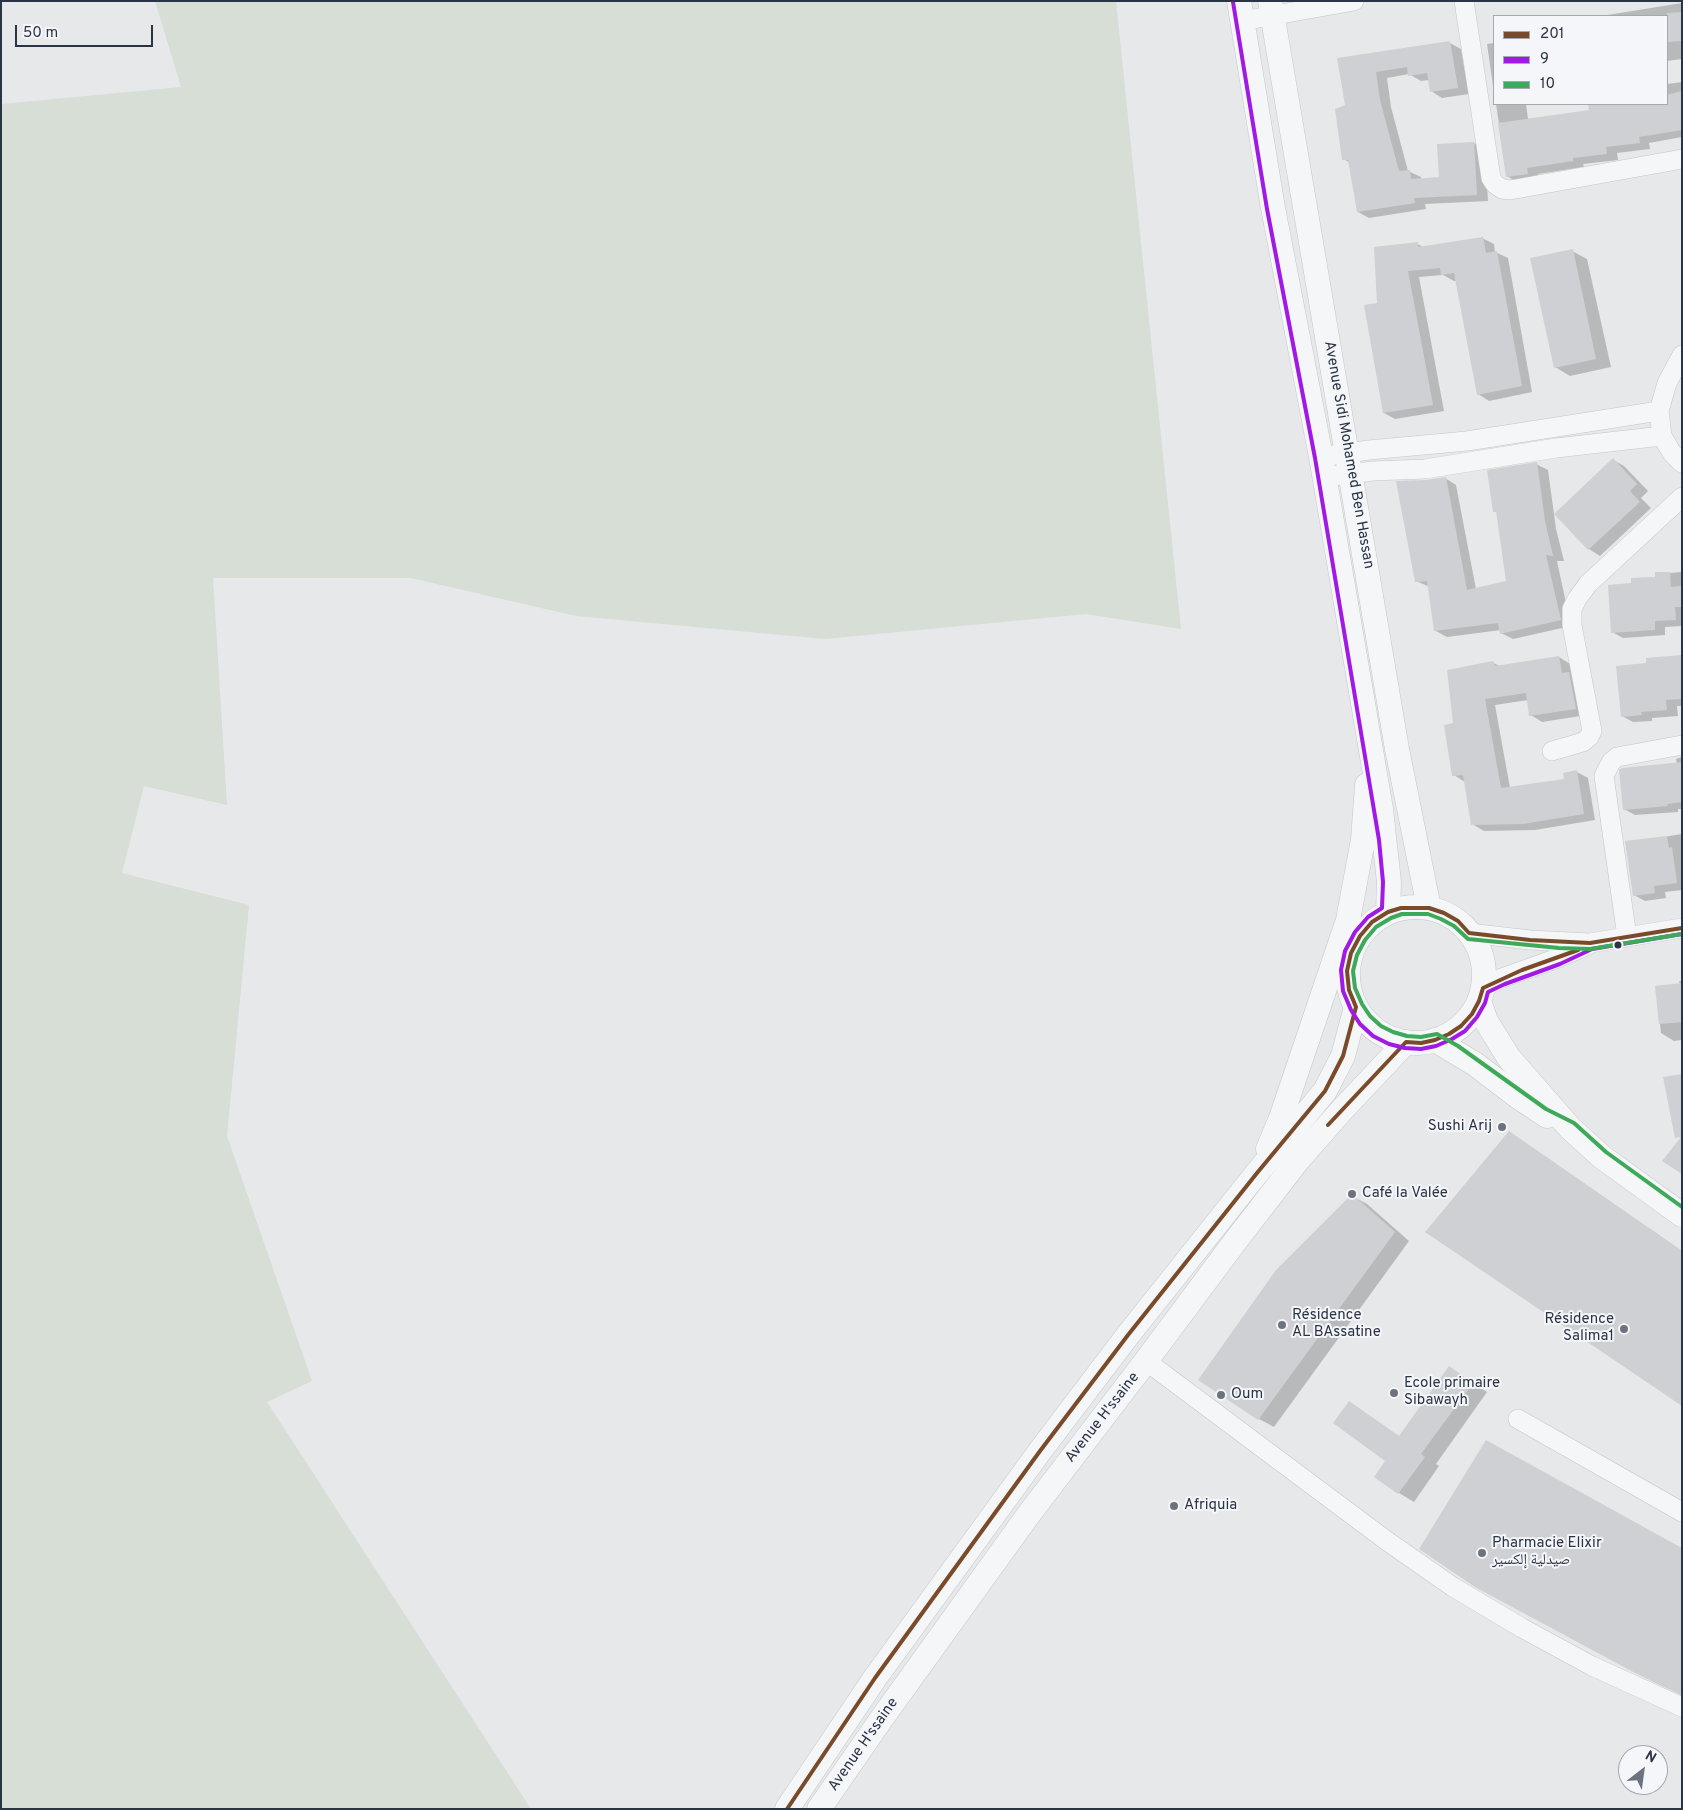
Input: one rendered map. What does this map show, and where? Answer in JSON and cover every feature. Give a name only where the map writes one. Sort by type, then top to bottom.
[{"type":"street","points":[[1240,11],[1354,1]]},
{"type":"street","points":[[1464,1],[1491,178],[1495,184],[1502,189],[1510,190],[1682,159]]},
{"type":"street","name":"Avenue Sidi Mohamed Ben Hassan","points":[[1271,8],[1397,749],[1429,908]]},
{"type":"street","name":"Avenue Sidi Mohamed Ben Hassan","points":[[1240,11],[1273,208],[1323,467],[1385,839],[1389,882],[1388,912]]},
{"type":"street","points":[[1682,355],[1666,383],[1659,411],[1662,436],[1672,453],[1682,463]]},
{"type":"street","points":[[1323,467],[1350,464],[1467,441],[1659,411]]},
{"type":"street","points":[[1350,464],[1372,471],[1426,469],[1556,448],[1662,436]]},
{"type":"street","points":[[1552,751],[1583,742],[1592,731],[1572,625],[1572,608],[1588,584],[1682,496]]},
{"type":"street","points":[[1627,937],[1604,776],[1611,762],[1617,757],[1682,745]]},
{"type":"street","points":[[1257,1172],[1281,1118],[1348,920],[1363,840],[1367,771],[1370,754]]},
{"type":"street","points":[[1402,908],[1429,908],[1444,913],[1458,922],[1477,945],[1484,973],[1481,994],[1472,1014],[1462,1026],[1435,1040],[1421,1043],[1406,1042],[1391,1038],[1377,1031],[1365,1020],[1356,1007],[1349,990],[1348,980],[1351,953],[1360,936],[1372,922],[1388,912],[1402,908]]},
{"type":"street","points":[[1469,933],[1530,940],[1590,943],[1682,928]]},
{"type":"street","points":[[1481,994],[1522,970],[1558,958],[1590,943]]},
{"type":"street","points":[[1481,994],[1486,1021],[1509,1058],[1570,1128],[1602,1158],[1682,1215]]},
{"type":"street","name":"Avenue H'ssaine","points":[[787,1809],[881,1671],[1040,1451],[1128,1335],[1257,1172],[1325,1091],[1343,1056],[1356,1007]]},
{"type":"street","points":[[1435,1040],[1475,1064],[1543,1114],[1570,1128]]},
{"type":"street","name":"Avenue H'ssaine","points":[[819,1809],[1028,1514],[1234,1243],[1298,1160],[1346,1105],[1406,1042]]},
{"type":"street","points":[[1146,1361],[1453,1587],[1522,1628],[1592,1666],[1682,1708]]},
{"type":"street","points":[[1518,1419],[1682,1512]]},
{"type":"shaded area","points":[[155,1],[1116,1],[1181,629],[1086,614],[825,639],[576,616],[411,578],[213,578],[227,805],[144,786],[122,873],[249,905],[227,1136],[312,1381],[267,1402],[531,1809],[1,1809],[1,104],[181,87]]},
{"type":"building","points":[[1682,12],[1682,41],[1668,42],[1667,13]]},
{"type":"building","points":[[1450,41],[1458,88],[1430,92],[1427,73],[1408,76],[1407,67],[1376,72],[1380,100],[1399,171],[1410,170],[1411,179],[1439,177],[1437,144],[1474,142],[1477,195],[1414,198],[1415,203],[1357,212],[1348,160],[1342,160],[1335,109],[1345,105],[1337,58]]},
{"type":"building","points":[[1682,91],[1682,130],[1639,137],[1640,143],[1606,147],[1607,154],[1573,158],[1573,161],[1527,168],[1528,174],[1506,177],[1498,123],[1589,110],[1588,105],[1668,105],[1668,95]]},
{"type":"building","points":[[1483,237],[1486,253],[1497,251],[1522,386],[1477,395],[1454,273],[1441,275],[1440,268],[1408,271],[1433,405],[1383,413],[1364,305],[1377,303],[1374,247],[1418,242],[1418,247]]},
{"type":"building","points":[[1573,249],[1596,359],[1554,368],[1530,258]]},
{"type":"building","points":[[1613,458],[1637,484],[1630,491],[1640,502],[1588,550],[1554,514]]},
{"type":"building","points":[[1537,462],[1545,521],[1553,556],[1546,555],[1561,620],[1500,634],[1498,623],[1434,631],[1427,581],[1415,582],[1396,481],[1446,477],[1467,590],[1506,581],[1496,511],[1493,512],[1487,470]]},
{"type":"building","points":[[1655,572],[1670,572],[1671,587],[1682,586],[1682,607],[1675,607],[1676,620],[1655,621],[1655,630],[1611,633],[1608,585],[1631,583],[1631,578],[1655,577]]},
{"type":"building","points":[[1682,655],[1682,699],[1666,700],[1667,710],[1641,712],[1642,715],[1621,717],[1616,666],[1646,663],[1646,658]]},
{"type":"building","points":[[1559,656],[1562,673],[1569,672],[1576,709],[1529,716],[1526,693],[1485,699],[1501,788],[1564,779],[1563,773],[1577,770],[1584,814],[1523,824],[1471,825],[1463,775],[1452,776],[1444,725],[1453,723],[1447,670],[1493,661],[1495,666]]},
{"type":"building","points":[[1682,762],[1682,802],[1667,804],[1668,806],[1623,810],[1619,770],[1622,768]]},
{"type":"building","points":[[1667,836],[1669,848],[1672,847],[1677,883],[1654,886],[1655,893],[1633,896],[1625,841]]},
{"type":"building","points":[[1682,983],[1682,1022],[1659,1024],[1655,986]]},
{"type":"building","points":[[1682,1074],[1682,1174],[1662,1161],[1681,1137],[1675,1138],[1663,1077]]},
{"type":"building","name":"Résidence Salima1","points":[[1509,1131],[1682,1251],[1682,1406],[1425,1232]]},
{"type":"building","name":"Résidence AL BAssatine","points":[[1352,1194],[1395,1232],[1258,1420],[1198,1380],[1276,1270]]},
{"type":"building","points":[[1449,1366],[1473,1383],[1421,1454],[1425,1457],[1398,1494],[1374,1477],[1385,1461],[1333,1423],[1349,1401],[1399,1436]]},
{"type":"building","points":[[1486,1440],[1682,1548],[1682,1695],[1637,1674],[1475,1587],[1419,1549]]},
{"type":"transit line","name":"9","points":[[1233,2],[1267,209],[1315,458],[1379,840],[1383,882],[1382,908],[1368,917],[1355,932],[1345,951],[1341,970],[1343,991],[1351,1010],[1360,1024],[1373,1036],[1389,1044],[1421,1049],[1436,1046],[1465,1031],[1477,1017],[1485,1003],[1488,992],[1505,984],[1560,964],[1592,949],[1682,934]]},
{"type":"transit line","name":"201","points":[[787,1809],[875,1678],[1040,1451],[1128,1335],[1325,1091],[1343,1056],[1356,1007],[1349,990],[1347,971],[1351,953],[1360,936],[1372,922],[1388,912],[1401,908],[1429,908],[1444,913],[1458,921],[1469,933],[1530,940],[1590,943],[1682,928]]},
{"type":"transit line","name":"10","points":[[1682,934],[1590,949],[1559,948],[1468,939],[1454,926],[1428,914],[1402,914],[1376,927],[1365,940],[1357,955],[1353,971],[1355,988],[1362,1004],[1370,1016],[1381,1026],[1407,1036],[1421,1037],[1437,1034],[1458,1046],[1546,1109],[1574,1123],[1606,1152],[1682,1207]]},
{"type":"transit line","name":"201","points":[[1328,1125],[1406,1042],[1421,1043],[1435,1040],[1461,1026],[1472,1014],[1483,988],[1522,970],[1578,950]]},
{"type":"place","name":"Sushi Arij","points":[[1502,1127]]},
{"type":"place","name":"Café la Valée","points":[[1352,1194]]},
{"type":"place","name":"Résidence AL BAssatine","points":[[1282,1325]]},
{"type":"place","name":"Résidence Salima1","points":[[1624,1329]]},
{"type":"place","name":"Ecole primaire Sibawayh","points":[[1394,1393]]},
{"type":"place","name":"Oum","points":[[1221,1395]]},
{"type":"place","name":"Afriquia","points":[[1174,1506]]},
{"type":"place","name":"Pharmacie Elixir صيدلية إلكسير","points":[[1482,1553]]}]
